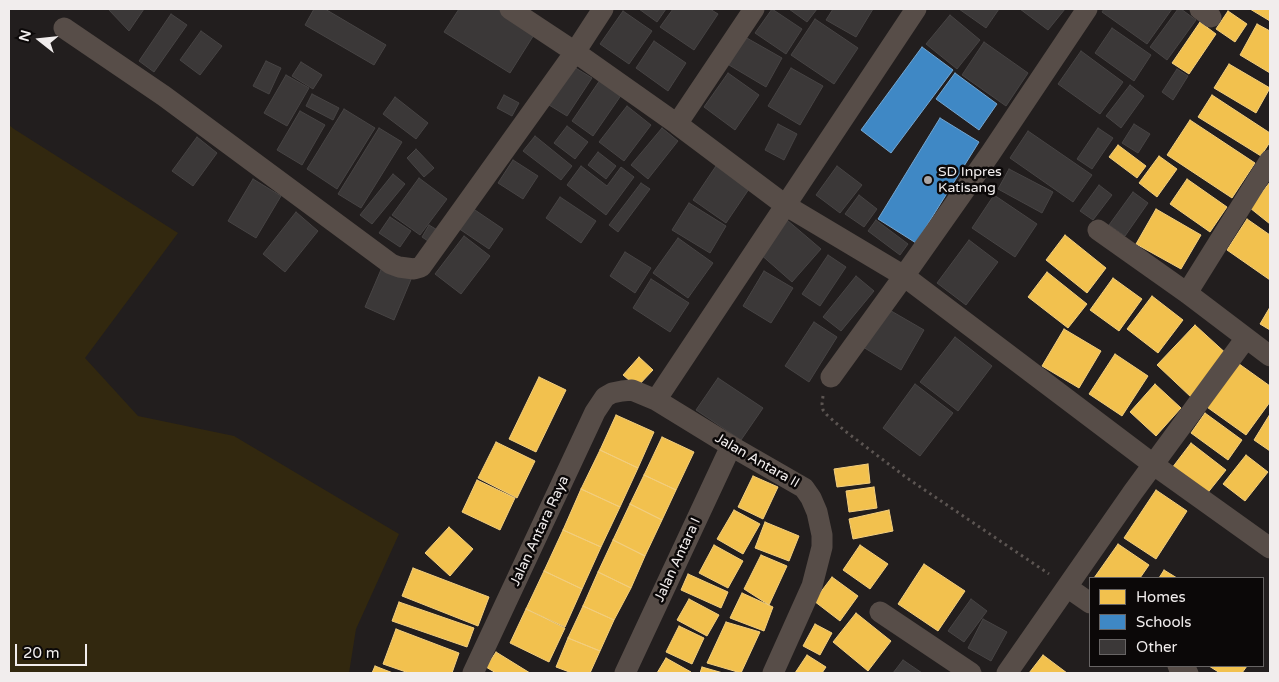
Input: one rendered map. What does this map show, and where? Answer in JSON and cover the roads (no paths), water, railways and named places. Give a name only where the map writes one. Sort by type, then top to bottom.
[{"type":"street","points":[[510,9],[677,124],[785,205],[904,276],[1154,465],[1270,548]]},
{"type":"street","points":[[64,28],[164,96],[391,264],[414,269],[421,267],[575,52],[603,9]]},
{"type":"street","points":[[677,124],[754,9]]},
{"type":"street","points":[[656,400],[916,9]]},
{"type":"street","points":[[831,377],[990,154],[1087,9]]},
{"type":"street","points":[[1186,293],[1270,160]]},
{"type":"street","points":[[1098,230],[1270,356]]},
{"type":"street","points":[[1007,673],[1133,492],[1246,338]]},
{"type":"street","name":"Jalan Antara II","points":[[612,393],[632,390],[656,400],[804,488],[812,498],[822,535],[822,547],[812,586],[773,673]]},
{"type":"street","name":"Jalan Antara Raya","points":[[473,673],[595,412],[605,398],[612,393]]},
{"type":"street","name":"Jalan Antara I","points":[[625,673],[731,446]]},
{"type":"street","points":[[1067,587],[1089,602]]},
{"type":"street","points":[[880,612],[971,673]]},
{"type":"place","name":"SD Inpres Katisang","points":[[928,180]]}]
